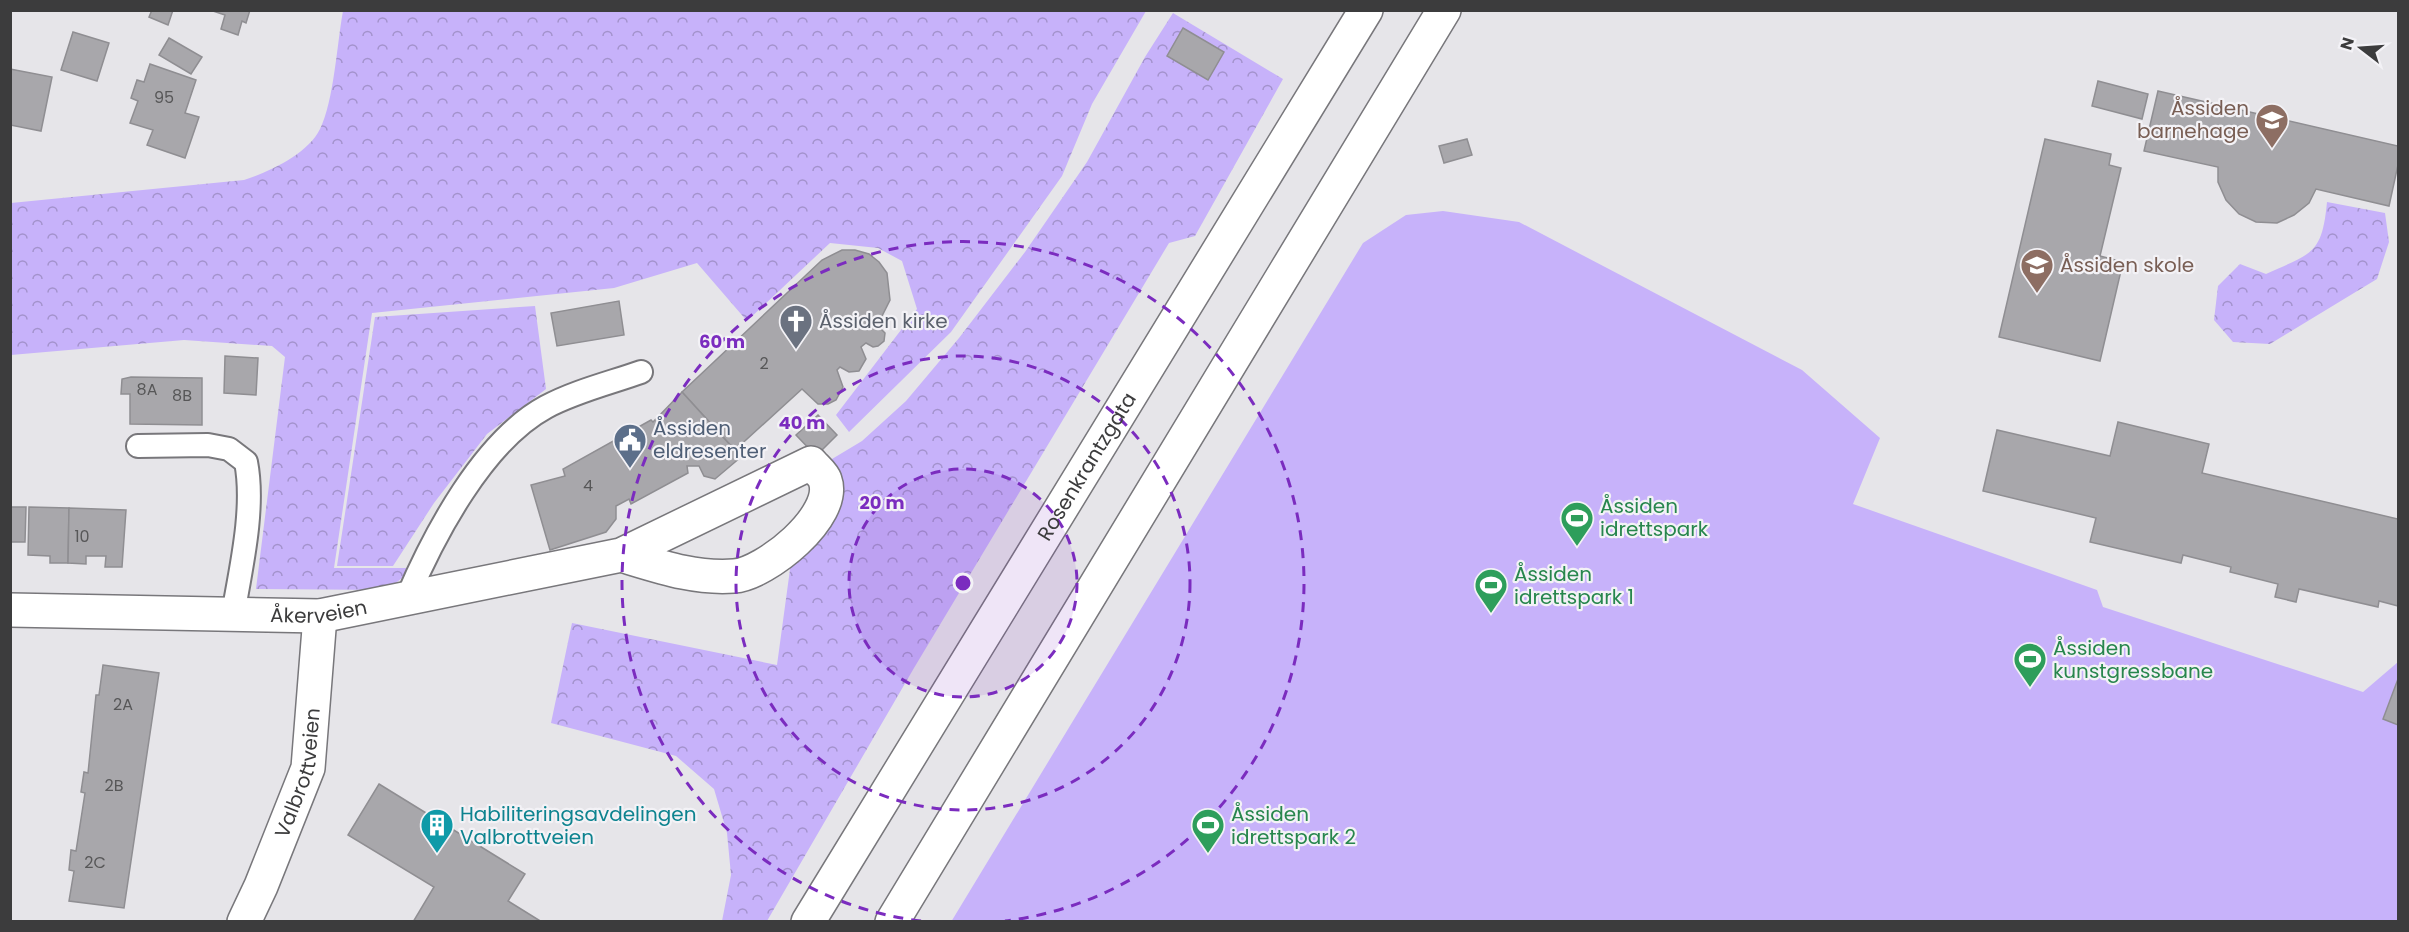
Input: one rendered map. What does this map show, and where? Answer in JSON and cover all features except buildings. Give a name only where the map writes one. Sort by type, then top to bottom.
[{"type":"main road","name":"Rosenkrantzgata","points":[[808,921],[1366,10]]},
{"type":"main road","points":[[892,921],[1444,10]]},
{"type":"main road","name":"Åkerveien","points":[[10,610],[320,616],[621,555],[811,463],[825,480],[826,494],[818,515],[787,550],[736,576],[692,575],[621,555]]},
{"type":"main road","name":"Valbrottveien","points":[[244,921],[308,768],[320,616]]},
{"type":"lane","points":[[407,598],[424,559],[454,506],[499,448],[543,408],[565,397],[641,372]]},
{"type":"lane","points":[[138,446],[208,445],[229,449],[246,462],[250,479],[244,542],[233,614]]},
{"type":"green space","points":[[343,11],[1146,11],[1092,104],[1062,176],[951,332],[849,432],[836,415],[917,309],[902,261],[878,248],[830,243],[747,321],[697,263],[614,288],[372,313],[334,568],[408,568],[402,578],[387,590],[256,589],[285,357],[272,346],[184,340],[11,355],[11,203],[244,180],[287,161],[314,138],[325,117],[332,88]]},
{"type":"green space","points":[[1173,13],[1283,79],[1195,236],[1169,243],[914,668],[767,921],[722,921],[731,875],[727,833],[714,789],[676,756],[551,723],[572,623],[777,665],[791,562],[827,462],[862,441],[906,401],[959,338],[1025,252],[1087,162],[1145,57]]},
{"type":"green space","points":[[2327,202],[2385,213],[2389,242],[2377,279],[2270,344],[2233,342],[2214,320],[2218,286],[2240,264],[2266,274],[2312,250],[2322,233]]},
{"type":"green space","name":"Åssiden idrettspark","points":[[1443,211],[1519,222],[1802,370],[1880,438],[1853,504],[2097,590],[2103,607],[2363,692],[2398,662],[2398,921],[951,922],[1363,243],[1406,215]]},
{"type":"green space","points":[[535,306],[546,389],[487,434],[434,503],[393,566],[337,566],[375,317]]},
{"type":"place","name":"Åssiden barnehage","points":[[2272,149]]},
{"type":"place","name":"Åssiden skole","points":[[2037,294]]},
{"type":"place","name":"Åssiden kirke","points":[[796,350]]},
{"type":"place","name":"Åssiden eldresenter","points":[[630,469]]},
{"type":"place","name":"Åssiden idrettspark","points":[[1577,547]]},
{"type":"place","name":"Åssiden idrettspark 1","points":[[1491,614]]},
{"type":"place","name":"Åssiden kunstgressbane","points":[[2030,688]]},
{"type":"place","name":"Habiliteringsavdelingen Valbrottveien","points":[[437,854]]},
{"type":"place","name":"Åssiden idrettspark 2","points":[[1208,854]]}]
